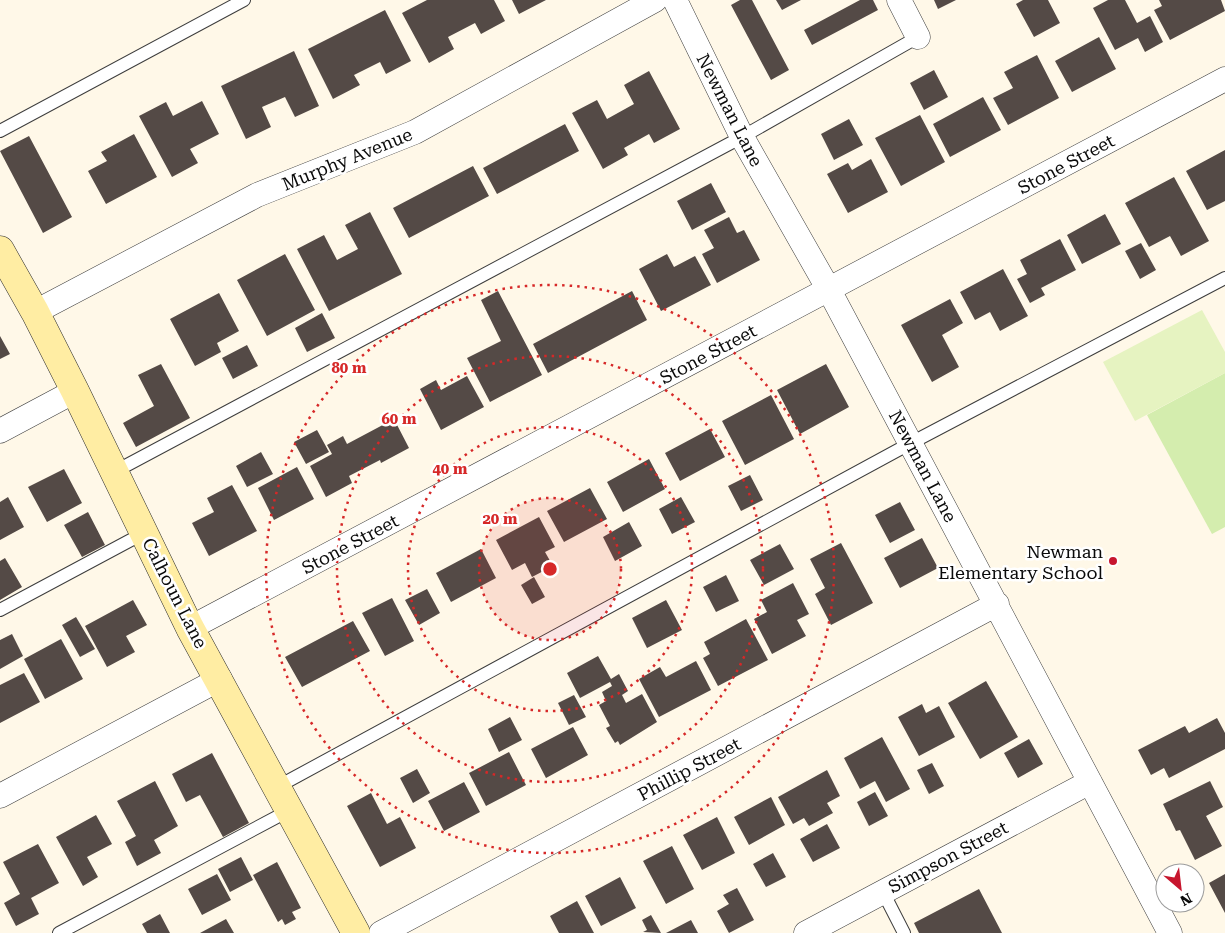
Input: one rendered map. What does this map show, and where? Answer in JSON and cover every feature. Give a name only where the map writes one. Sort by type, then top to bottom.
[{"type":"street","name":"Murphy Avenue","points":[[35,312],[257,195],[415,132],[655,0]]},
{"type":"street","name":"Newman Lane","points":[[675,0],[742,137],[829,290],[1170,933]]},
{"type":"street","points":[[898,0],[918,37]]},
{"type":"street","name":"Stone Street","points":[[190,628],[1225,79]]},
{"type":"street","name":"Calhoun Lane","points":[[0,252],[35,312],[75,391],[190,628],[220,679],[356,933]]},
{"type":"street","points":[[0,432],[75,391]]},
{"type":"street","name":"Phillip Street","points":[[382,933],[997,604]]},
{"type":"street","points":[[0,796],[220,679]]},
{"type":"street","name":"Simpson Street","points":[[806,933],[1090,782]]},
{"type":"lane","points":[[0,131],[244,0]]},
{"type":"lane","points":[[114,472],[742,137],[918,37]]},
{"type":"lane","points":[[59,933],[284,798],[911,443],[1225,278]]},
{"type":"lane","points":[[0,610],[144,533]]},
{"type":"lane","points":[[883,892],[904,933]]},
{"type":"green space","points":[[1202,310],[1225,352],[1225,373],[1135,421],[1103,362]]},
{"type":"green space","points":[[1225,373],[1225,527],[1212,534],[1147,415]]},
{"type":"building","points":[[427,0],[494,0],[505,21],[481,34],[475,23],[448,37],[454,49],[429,63],[402,13]]},
{"type":"building","points":[[512,0],[546,0],[519,14]]},
{"type":"building","points":[[740,0],[752,0],[789,70],[771,80],[731,5]]},
{"type":"building","points":[[776,0],[801,0],[782,10]]},
{"type":"building","points":[[860,0],[873,0],[878,10],[812,45],[804,30]]},
{"type":"building","points":[[934,0],[956,0],[938,9]]},
{"type":"building","points":[[1023,0],[1048,0],[1060,23],[1034,37],[1016,4]]},
{"type":"building","points":[[1108,0],[1125,0],[1137,23],[1150,16],[1163,42],[1145,52],[1138,38],[1115,50],[1093,8]]},
{"type":"building","points":[[1159,0],[1221,0],[1225,11],[1170,40],[1154,10],[1162,6]]},
{"type":"building","points":[[385,10],[411,61],[386,74],[380,62],[354,75],[360,85],[333,99],[308,49]]},
{"type":"building","points":[[1099,37],[1116,69],[1072,92],[1055,61]]},
{"type":"building","points":[[294,51],[319,106],[295,117],[285,97],[262,107],[271,127],[246,139],[221,86]]},
{"type":"building","points":[[1037,55],[1059,98],[1008,125],[993,98],[1013,88],[1004,72]]},
{"type":"building","points":[[934,70],[948,97],[924,110],[910,83]]},
{"type":"building","points":[[649,71],[680,129],[654,143],[649,134],[624,148],[628,155],[603,169],[572,113],[597,100],[607,119],[634,104],[624,85]]},
{"type":"building","points":[[983,97],[1001,130],[950,157],[933,124]]},
{"type":"building","points":[[202,101],[219,134],[190,149],[198,163],[172,177],[139,116],[166,102],[173,116]]},
{"type":"building","points":[[920,115],[945,162],[901,186],[875,138]]},
{"type":"building","points":[[849,119],[863,145],[834,160],[821,134]]},
{"type":"building","points":[[565,124],[579,151],[497,194],[483,168]]},
{"type":"building","points":[[134,134],[157,177],[106,204],[88,171],[107,161],[101,152]]},
{"type":"building","points":[[29,136],[72,217],[43,233],[0,151]]},
{"type":"building","points":[[1225,150],[1225,201],[1207,210],[1186,171]]},
{"type":"building","points":[[871,159],[888,192],[848,213],[827,174],[848,163],[852,170]]},
{"type":"building","points":[[473,166],[489,196],[409,238],[393,208]]},
{"type":"building","points":[[1174,177],[1209,241],[1181,256],[1170,236],[1149,247],[1125,203]]},
{"type":"building","points":[[711,183],[726,212],[692,230],[677,201]]},
{"type":"building","points":[[370,212],[402,274],[329,311],[297,249],[324,235],[337,260],[358,249],[345,225]]},
{"type":"building","points":[[1105,214],[1121,244],[1082,264],[1067,235]]},
{"type":"building","points":[[729,217],[737,233],[744,230],[760,260],[717,283],[702,254],[714,248],[704,230]]},
{"type":"building","points":[[1060,239],[1076,270],[1041,288],[1045,295],[1030,303],[1017,279],[1027,274],[1020,260]]},
{"type":"building","points":[[1141,243],[1156,270],[1140,279],[1125,251]]},
{"type":"building","points":[[285,254],[315,310],[267,336],[237,280]]},
{"type":"building","points":[[667,254],[674,267],[695,256],[711,285],[661,311],[639,269]]},
{"type":"building","points":[[1003,269],[1028,316],[1000,331],[990,312],[975,320],[960,292]]},
{"type":"building","points":[[498,291],[542,375],[490,402],[467,358],[501,341],[481,300]]},
{"type":"building","points":[[632,291],[647,320],[548,373],[533,344]]},
{"type":"building","points":[[219,293],[239,331],[217,343],[221,352],[195,366],[170,319]]},
{"type":"building","points":[[950,299],[963,323],[942,335],[959,367],[932,382],[901,325]]},
{"type":"building","points":[[322,313],[335,338],[307,352],[295,328]]},
{"type":"building","points":[[0,336],[10,354],[0,359]]},
{"type":"building","points":[[247,345],[258,366],[233,379],[222,358]]},
{"type":"building","points":[[161,364],[190,418],[136,447],[123,423],[154,406],[138,375]]},
{"type":"building","points":[[826,364],[849,407],[800,434],[777,390]]},
{"type":"building","points":[[467,376],[484,407],[441,430],[420,389],[436,380],[441,390]]},
{"type":"building","points":[[771,395],[794,439],[745,465],[722,421]]},
{"type":"building","points":[[394,419],[409,448],[381,463],[380,460],[349,476],[352,483],[326,497],[310,466],[332,454],[327,445],[343,436],[347,444]]},
{"type":"building","points":[[710,429],[725,457],[680,481],[665,453]]},
{"type":"building","points":[[317,430],[329,452],[306,464],[294,442]]},
{"type":"building","points":[[261,452],[273,474],[247,487],[236,466]]},
{"type":"building","points":[[649,459],[665,489],[623,512],[607,482]]},
{"type":"building","points":[[297,467],[314,499],[274,520],[258,488]]},
{"type":"building","points":[[64,469],[82,503],[47,522],[28,487]]},
{"type":"building","points":[[750,475],[763,500],[741,511],[728,486]]},
{"type":"building","points":[[232,485],[257,531],[209,556],[192,523],[214,512],[207,498]]},
{"type":"building","points":[[590,488],[607,519],[564,542],[547,511]]},
{"type":"building","points":[[8,497],[24,527],[0,540],[0,502]]},
{"type":"building","points":[[681,497],[695,522],[672,534],[659,509]]},
{"type":"building","points":[[900,502],[915,530],[890,543],[875,515]]},
{"type":"building","points":[[88,512],[105,545],[82,557],[64,525]]},
{"type":"building","points":[[539,517],[555,547],[545,552],[553,566],[532,577],[525,563],[512,570],[496,540]]},
{"type":"building","points":[[629,522],[642,546],[615,561],[603,537]]},
{"type":"building","points":[[922,538],[938,568],[900,588],[884,558]]},
{"type":"building","points":[[841,543],[873,603],[831,625],[815,594],[825,588],[810,559]]},
{"type":"building","points":[[780,544],[794,569],[764,585],[750,560]]},
{"type":"building","points":[[481,549],[496,578],[451,602],[436,573]]},
{"type":"building","points":[[5,558],[22,587],[0,600],[0,561]]},
{"type":"building","points":[[726,575],[739,601],[716,612],[703,587]]},
{"type":"building","points":[[534,577],[545,597],[532,604],[521,585]]},
{"type":"building","points":[[793,583],[809,614],[797,620],[806,636],[772,654],[754,619],[767,612],[761,600]]},
{"type":"building","points":[[427,589],[440,613],[419,625],[405,600]]},
{"type":"building","points":[[392,598],[414,641],[385,656],[362,613]]},
{"type":"building","points":[[133,600],[147,625],[126,636],[135,652],[107,667],[85,626]]},
{"type":"building","points":[[666,600],[682,630],[647,648],[632,618]]},
{"type":"building","points":[[76,617],[95,649],[80,657],[62,625]]},
{"type":"building","points":[[746,619],[768,660],[718,686],[703,658],[710,654],[704,642]]},
{"type":"building","points":[[353,621],[370,651],[302,687],[285,657]]},
{"type":"building","points":[[12,634],[23,656],[0,669],[0,640]]},
{"type":"building","points":[[61,639],[83,679],[45,699],[24,659]]},
{"type":"building","points":[[598,656],[611,679],[619,674],[628,691],[622,695],[626,703],[642,694],[657,722],[620,745],[618,741],[615,743],[606,728],[610,726],[599,705],[606,701],[602,692],[612,686],[610,682],[580,698],[567,673]]},
{"type":"building","points":[[696,661],[711,690],[659,717],[639,679],[660,667],[666,677]]},
{"type":"building","points":[[24,673],[40,702],[0,723],[0,685]]},
{"type":"building","points":[[986,681],[1018,737],[980,759],[948,703]]},
{"type":"building","points":[[574,695],[586,717],[569,725],[558,703]]},
{"type":"building","points":[[922,704],[926,713],[939,706],[955,737],[919,756],[898,717]]},
{"type":"building","points":[[510,717],[522,740],[499,752],[488,729]]},
{"type":"building","points":[[1217,718],[1225,733],[1225,749],[1169,778],[1164,768],[1151,775],[1138,750],[1185,726],[1189,733]]},
{"type":"building","points":[[573,727],[588,755],[546,778],[531,749]]},
{"type":"building","points":[[882,737],[910,789],[886,802],[875,781],[860,789],[844,758]]},
{"type":"building","points":[[1029,739],[1043,764],[1018,778],[1004,753]]},
{"type":"building","points":[[509,752],[526,785],[486,806],[469,773]]},
{"type":"building","points":[[212,753],[249,823],[223,837],[200,795],[186,802],[172,774]]},
{"type":"building","points":[[932,763],[944,786],[929,794],[917,770]]},
{"type":"building","points":[[417,769],[430,793],[413,803],[400,778]]},
{"type":"building","points":[[827,770],[840,796],[827,803],[833,813],[809,826],[804,818],[793,824],[778,797]]},
{"type":"building","points":[[155,781],[178,826],[154,840],[161,853],[137,866],[125,842],[136,836],[117,801]]},
{"type":"building","points":[[1210,781],[1223,807],[1206,816],[1222,846],[1195,860],[1180,830],[1176,831],[1163,804]]},
{"type":"building","points":[[464,782],[480,812],[444,831],[428,801]]},
{"type":"building","points":[[875,792],[888,816],[869,826],[857,802]]},
{"type":"building","points":[[371,793],[387,824],[400,817],[416,848],[380,867],[347,806]]},
{"type":"building","points":[[771,797],[785,825],[749,845],[734,817]]},
{"type":"building","points":[[96,815],[112,844],[87,857],[98,877],[83,886],[56,837]]},
{"type":"building","points":[[717,817],[735,853],[702,870],[683,835]]},
{"type":"building","points":[[827,824],[840,848],[813,862],[800,839]]},
{"type":"building","points":[[38,844],[59,883],[31,898],[39,914],[16,926],[4,903],[20,894],[3,862]]},
{"type":"building","points":[[672,846],[694,889],[666,904],[643,861]]},
{"type":"building","points":[[773,853],[786,877],[766,887],[753,864]]},
{"type":"building","points":[[241,857],[253,880],[230,892],[218,869]]},
{"type":"building","points":[[277,862],[301,908],[292,912],[296,919],[285,925],[282,919],[278,922],[253,875]]},
{"type":"building","points":[[217,874],[231,900],[202,915],[188,889]]},
{"type":"building","points":[[1225,874],[1225,913],[1209,883]]},
{"type":"building","points":[[620,877],[636,908],[601,926],[585,896]]},
{"type":"building","points":[[737,888],[754,920],[729,933],[717,911],[729,904],[723,895]]},
{"type":"building","points":[[979,889],[1002,933],[919,933],[914,923]]},
{"type":"building","points":[[577,901],[594,933],[559,933],[550,916]]},
{"type":"building","points":[[160,914],[170,933],[147,933],[142,924]]},
{"type":"building","points":[[651,915],[661,933],[643,932],[647,930],[642,920]]},
{"type":"building","points":[[226,919],[234,933],[200,933]]},
{"type":"building","points":[[691,920],[698,933],[666,933]]},
{"type":"place","name":"Newman Elementary School","points":[[1113,561]]}]
